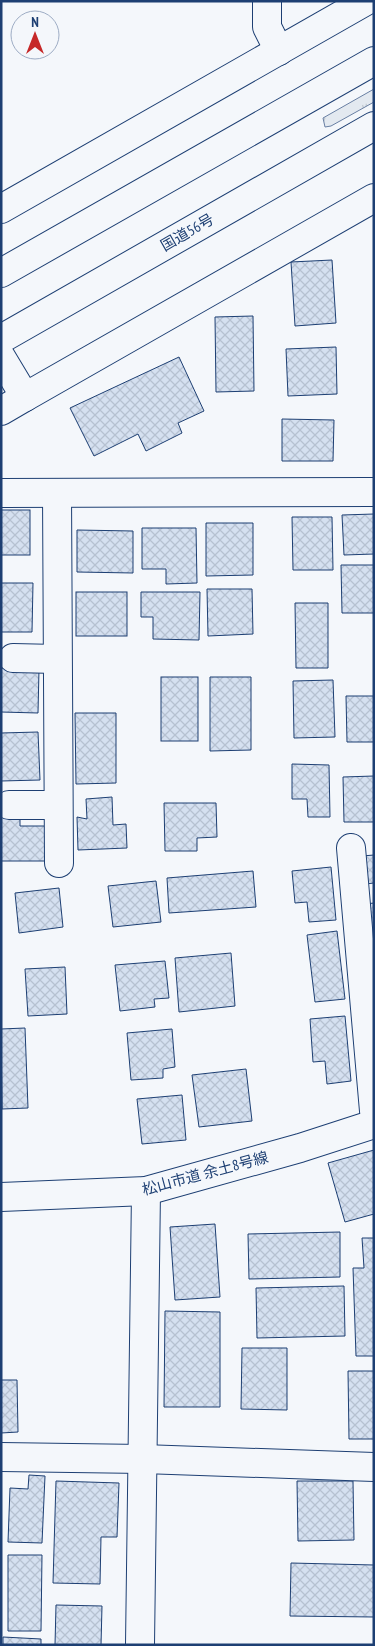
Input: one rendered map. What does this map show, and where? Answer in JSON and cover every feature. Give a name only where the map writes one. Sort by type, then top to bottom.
[{"type":"main road","points":[[267,1],[268,27],[279,51]]},
{"type":"main road","points":[[1,209],[366,1]]},
{"type":"main road","points":[[1,272],[374,61]]},
{"type":"main road","name":"国道56号","points":[[1,338],[374,126]]},
{"type":"main road","points":[[1,411],[374,198]]},
{"type":"main road","points":[[1,357],[25,397]]},
{"type":"main road","points":[[1,494],[374,492]]},
{"type":"main road","points":[[57,494],[59,862]]},
{"type":"main road","points":[[14,658],[57,659]]},
{"type":"main road","points":[[10,805],[58,805]]},
{"type":"main road","points":[[351,848],[374,1111]]},
{"type":"main road","name":"松山市道 余土8号線","points":[[1,1197],[146,1191],[374,1124]]},
{"type":"main road","points":[[140,1645],[146,1191]]},
{"type":"main road","points":[[1,1456],[374,1467]]},
{"type":"green space","points":[[374,89],[374,102],[331,126],[325,127],[323,118]]},
{"type":"building","points":[[332,260],[336,323],[295,326],[291,262]]},
{"type":"building","points":[[253,316],[254,391],[216,392],[215,317]]},
{"type":"building","points":[[336,347],[337,394],[288,396],[286,349]]},
{"type":"building","points":[[179,357],[204,411],[178,423],[182,433],[146,451],[138,434],[94,456],[70,408]]},
{"type":"building","points":[[282,419],[334,420],[333,461],[282,461]]},
{"type":"building","points":[[1,510],[30,510],[30,555],[1,555]]},
{"type":"building","points":[[374,514],[374,554],[344,555],[342,515]]},
{"type":"building","points":[[292,517],[332,517],[333,570],[293,570]]},
{"type":"building","points":[[206,523],[253,523],[253,575],[206,576]]},
{"type":"building","points":[[142,528],[196,528],[197,583],[166,584],[166,569],[142,569]]},
{"type":"building","points":[[77,530],[133,531],[133,573],[77,572]]},
{"type":"building","points":[[341,565],[374,565],[374,613],[342,613]]},
{"type":"building","points":[[1,583],[33,583],[32,632],[1,632]]},
{"type":"building","points":[[207,589],[252,589],[253,634],[208,636]]},
{"type":"building","points":[[76,592],[127,592],[127,636],[76,636]]},
{"type":"building","points":[[141,592],[200,592],[199,640],[153,639],[153,617],[141,617]]},
{"type":"building","points":[[295,603],[328,603],[328,668],[296,668]]},
{"type":"building","points":[[1,668],[39,669],[38,713],[1,712]]},
{"type":"building","points":[[161,677],[198,677],[198,741],[161,741]]},
{"type":"building","points":[[210,677],[251,677],[251,750],[210,751]]},
{"type":"building","points":[[333,680],[335,737],[294,738],[293,681]]},
{"type":"building","points":[[346,696],[374,696],[374,742],[347,742]]},
{"type":"building","points":[[75,713],[116,713],[116,783],[76,784]]},
{"type":"building","points":[[38,732],[40,780],[1,781],[1,733]]},
{"type":"building","points":[[292,764],[329,765],[330,817],[308,817],[307,799],[292,799]]},
{"type":"building","points":[[374,776],[374,822],[344,822],[343,777]]},
{"type":"building","points":[[112,797],[113,825],[126,824],[127,848],[78,850],[77,817],[87,819],[86,799]]},
{"type":"building","points":[[164,803],[216,803],[217,837],[197,838],[197,851],[165,851]]},
{"type":"building","points":[[1,813],[20,813],[20,826],[45,826],[45,861],[1,861]]},
{"type":"building","points":[[374,855],[374,883],[365,884],[362,856]]},
{"type":"building","points":[[331,867],[336,920],[309,922],[307,902],[295,903],[292,871]]},
{"type":"building","points":[[253,871],[256,907],[169,913],[167,878]]},
{"type":"building","points":[[156,881],[161,922],[113,927],[108,886]]},
{"type":"building","points":[[59,888],[63,927],[19,933],[15,893]]},
{"type":"building","points":[[374,903],[374,929],[366,929],[365,904]]},
{"type":"building","points":[[337,931],[345,999],[315,1002],[307,935]]},
{"type":"building","points":[[231,953],[235,1006],[179,1012],[175,958]]},
{"type":"building","points":[[165,961],[169,998],[154,999],[155,1007],[120,1011],[115,965]]},
{"type":"building","points":[[65,967],[67,1014],[28,1016],[25,969]]},
{"type":"building","points":[[345,1016],[351,1081],[327,1084],[325,1061],[313,1062],[310,1019]]},
{"type":"building","points":[[25,1028],[28,1108],[2,1109],[1,1029]]},
{"type":"building","points":[[172,1029],[175,1067],[163,1069],[163,1078],[131,1080],[127,1033]]},
{"type":"building","points":[[246,1069],[252,1121],[199,1127],[192,1075]]},
{"type":"building","points":[[182,1095],[186,1140],[142,1144],[137,1099]]},
{"type":"building","points":[[374,1150],[374,1214],[345,1222],[328,1163]]},
{"type":"building","points":[[215,1224],[220,1297],[175,1300],[170,1227]]},
{"type":"building","points":[[340,1232],[340,1277],[249,1279],[248,1234]]},
{"type":"building","points":[[362,1238],[374,1238],[374,1356],[356,1356],[353,1268],[364,1268]]},
{"type":"building","points":[[344,1286],[345,1336],[257,1338],[256,1288]]},
{"type":"building","points":[[165,1311],[220,1312],[220,1407],[164,1407]]},
{"type":"building","points":[[242,1348],[287,1348],[287,1410],[241,1409]]},
{"type":"building","points":[[348,1371],[374,1371],[374,1439],[349,1439]]},
{"type":"building","points":[[1,1380],[17,1380],[18,1432],[1,1433]]},
{"type":"building","points":[[29,1475],[45,1476],[42,1543],[8,1542],[10,1488],[28,1489]]},
{"type":"building","points":[[56,1481],[119,1483],[117,1537],[101,1537],[100,1584],[53,1583]]},
{"type":"building","points":[[297,1481],[353,1481],[354,1540],[298,1541]]},
{"type":"building","points":[[8,1555],[42,1555],[41,1631],[8,1631]]},
{"type":"building","points":[[291,1563],[374,1565],[374,1617],[290,1616]]},
{"type":"building","points":[[56,1605],[102,1606],[101,1645],[55,1645]]},
{"type":"building","points":[[3,1637],[41,1639],[41,1645],[3,1645]]}]
